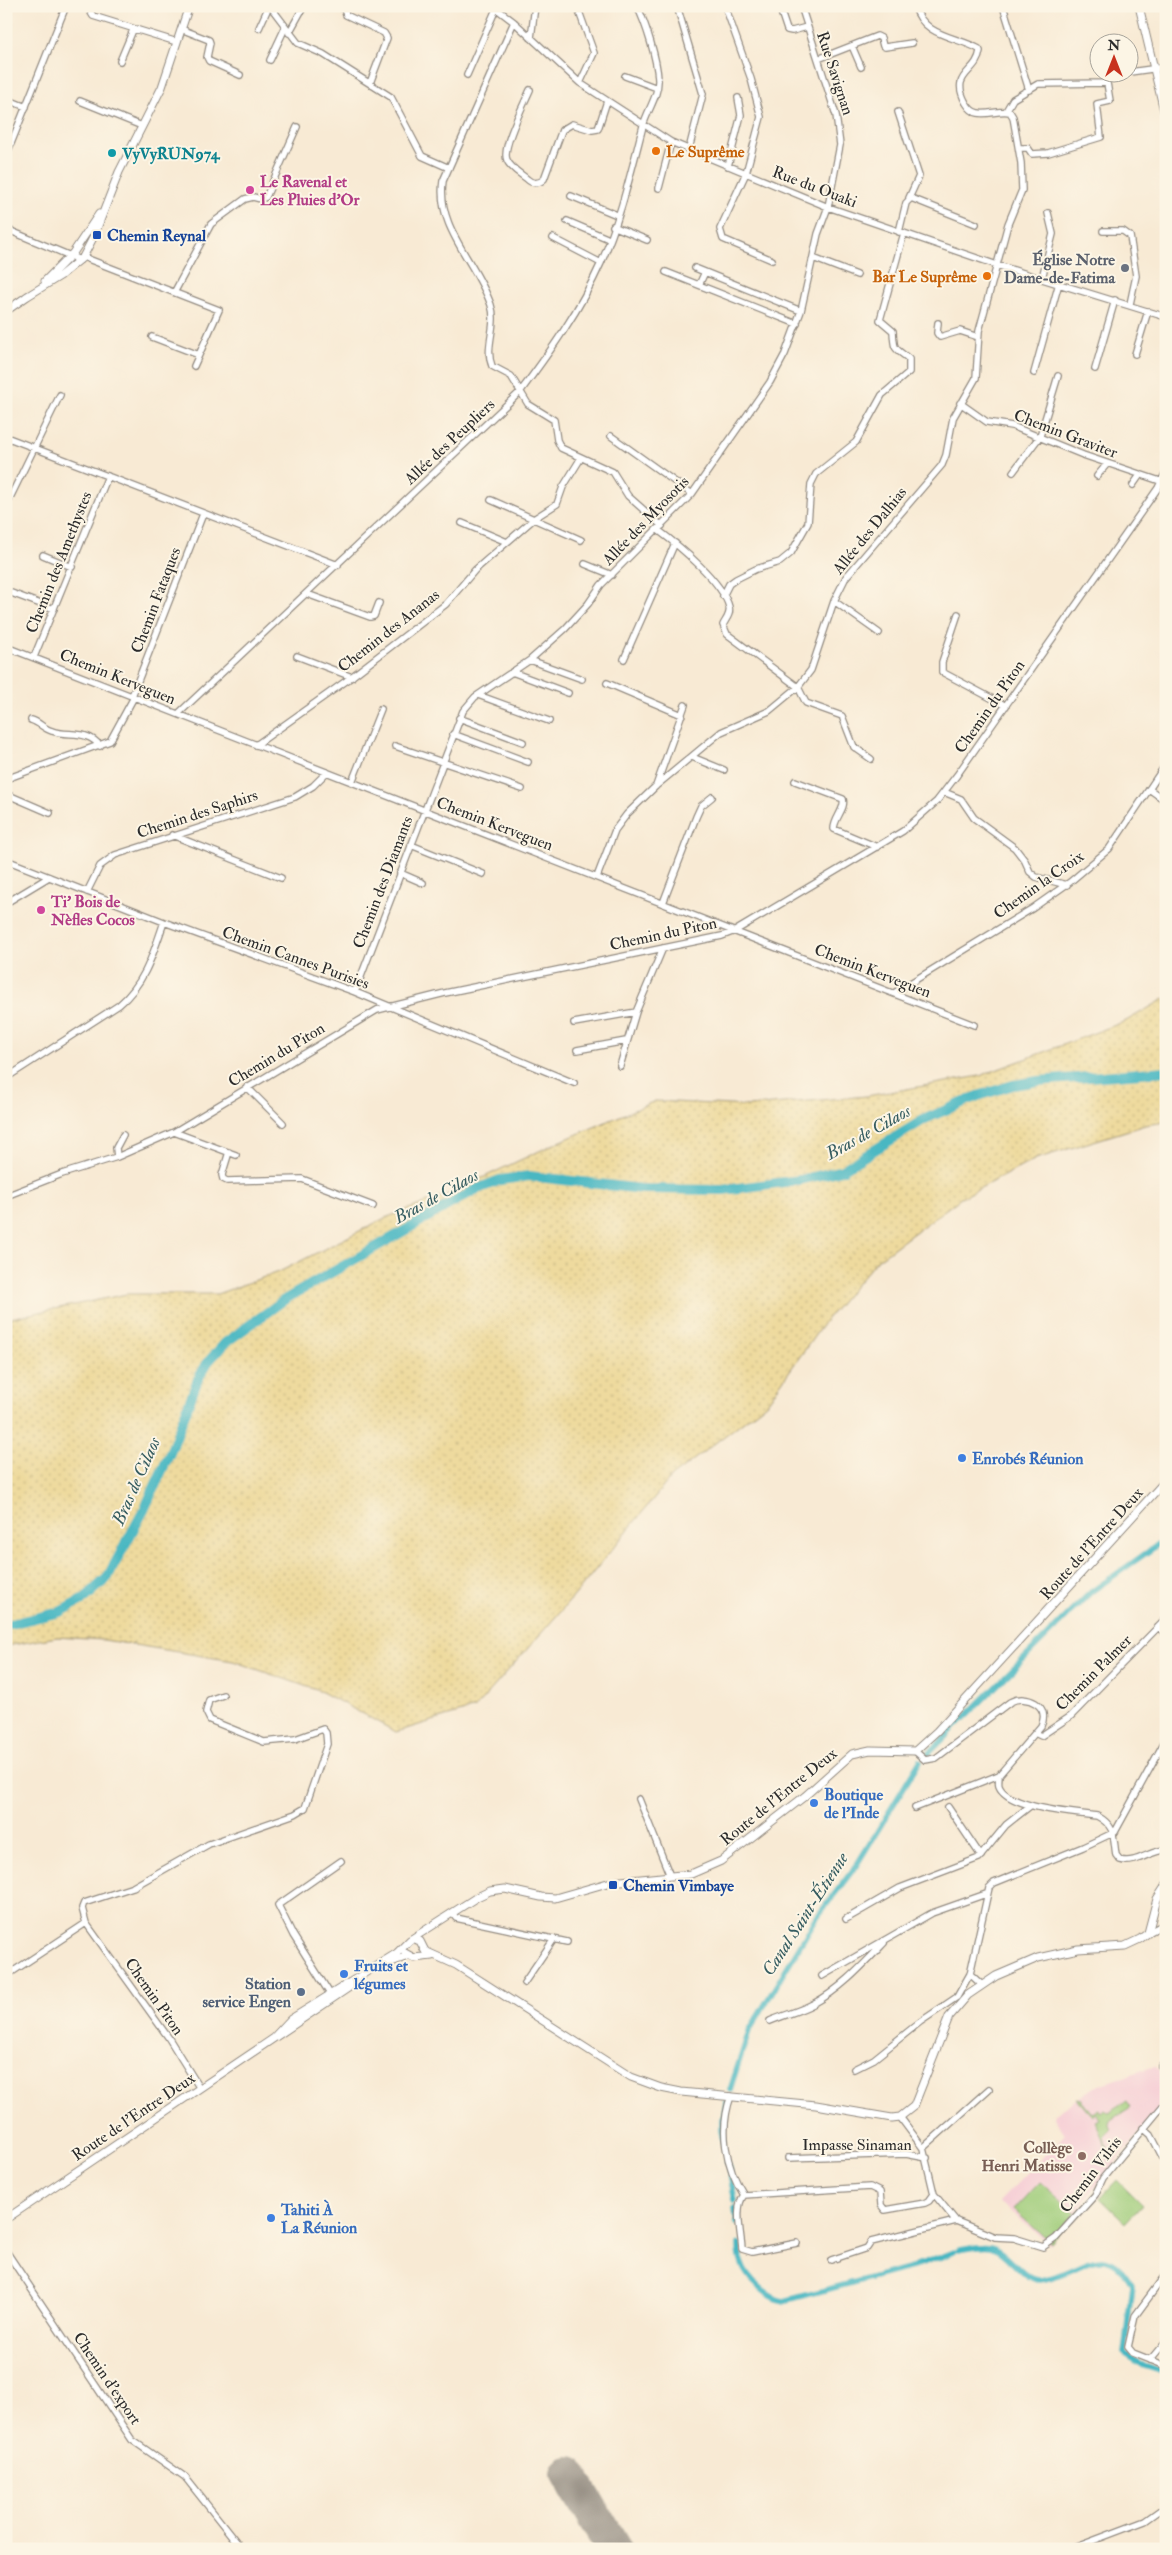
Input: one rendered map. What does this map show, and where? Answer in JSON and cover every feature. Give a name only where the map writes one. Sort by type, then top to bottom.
[{"type":"main road","points":[[6,311],[60,276],[81,258],[108,196],[162,87],[189,6]]},
{"type":"main road","points":[[1139,6],[1166,119]]},
{"type":"main road","points":[[26,297],[72,255],[97,222]]},
{"type":"main road","name":"Route de l'Entre Deux","points":[[413,1939],[477,1897],[497,1889],[547,1898],[563,1896],[610,1882],[691,1874],[721,1861],[805,1796],[852,1754],[870,1750],[915,1751],[944,1724],[1166,1480]]},
{"type":"main road","points":[[425,1932],[421,1949],[414,1958],[408,1956],[404,1948],[407,1942],[413,1939],[421,1949],[456,1965],[631,2077],[661,2088],[681,2092],[816,2105],[881,2117],[900,2118],[914,2106],[949,2017],[968,1994],[1015,1966],[1038,1958],[1078,1949],[1125,1946],[1148,1933],[1157,1899],[1166,1885]]},
{"type":"main road","name":"Route de l'Entre Deux","points":[[276,2036],[291,2019],[404,1948]]},
{"type":"main road","name":"Route de l'Entre Deux","points":[[6,2220],[372,1972],[390,1962],[408,1956]]},
{"type":"street","points":[[6,156],[66,6]]},
{"type":"street","points":[[91,6],[90,11],[93,16],[133,30],[177,42]]},
{"type":"street","points":[[259,28],[269,6],[298,42],[323,54],[370,83],[393,100],[422,156],[449,168]]},
{"type":"street","points":[[270,60],[287,30],[304,6]]},
{"type":"street","points":[[343,6],[346,15],[386,36],[387,42],[370,83]]},
{"type":"street","points":[[531,38],[535,6]]},
{"type":"street","points":[[577,6],[594,53],[580,83]]},
{"type":"street","points":[[625,76],[657,88],[657,71],[647,31],[637,6]]},
{"type":"street","points":[[677,6],[703,94],[689,150]]},
{"type":"street","points":[[725,6],[760,112],[760,122],[746,173],[720,229],[720,234],[724,239],[772,260]]},
{"type":"street","points":[[779,6],[788,30],[792,31],[807,27]]},
{"type":"street","name":"Rue Savignan","points":[[801,6],[836,114],[840,136],[839,156],[828,207]]},
{"type":"street","points":[[915,6],[922,23],[952,40],[975,46],[980,51],[978,58],[964,75],[960,85],[961,95],[969,108],[979,113],[1006,111],[1013,99],[1023,95],[1038,84],[1107,83],[1110,100],[1096,104],[1102,137],[1043,154],[1032,154],[1027,148],[1019,148]]},
{"type":"street","points":[[1003,6],[1029,90]]},
{"type":"street","points":[[467,75],[494,8]]},
{"type":"street","name":"Rue du Ouaki","points":[[494,8],[514,22],[580,83],[671,142],[828,207],[996,265],[1130,304],[1166,317]]},
{"type":"street","points":[[514,22],[443,181],[443,207],[451,229],[477,272],[492,306],[494,323],[490,362],[492,366],[511,376],[528,404],[554,420],[557,440],[561,448],[615,474],[628,496],[675,543],[695,559],[729,607],[730,613],[724,625],[727,634],[798,687],[806,703],[842,716],[854,747],[871,759]]},
{"type":"street","points":[[182,29],[209,40],[207,56],[209,61],[240,75]]},
{"type":"street","points":[[120,61],[133,30]]},
{"type":"street","points":[[818,59],[877,36],[881,38],[885,47],[912,43]]},
{"type":"street","points":[[852,46],[861,67]]},
{"type":"street","points":[[1140,71],[1166,67]]},
{"type":"street","name":"Allée des Peupliers","points":[[178,714],[520,392],[563,333],[601,264],[633,172],[644,124],[657,88]]},
{"type":"street","points":[[530,90],[508,144],[506,155],[511,166],[532,183],[539,183],[544,178],[562,130],[572,124],[592,130],[598,129],[607,101]]},
{"type":"street","points":[[728,166],[741,115],[738,98]]},
{"type":"street","points":[[6,100],[26,107]]},
{"type":"street","points":[[80,101],[142,126]]},
{"type":"street","name":"Allée des Dalhias","points":[[597,877],[615,830],[627,814],[656,786],[721,732],[769,711],[798,687],[811,670],[834,601],[854,565],[942,465],[946,455],[953,418],[976,378],[978,337],[996,265],[1011,215],[1022,190],[1019,148],[1013,117],[1006,111]]},
{"type":"street","points":[[723,596],[729,584],[736,579],[756,569],[780,562],[790,554],[808,523],[811,489],[816,474],[856,442],[882,395],[909,372],[909,359],[894,348],[893,331],[880,320],[909,198],[918,176],[898,112]]},
{"type":"street","points":[[175,291],[211,224],[246,199],[266,197],[297,128]]},
{"type":"street","points":[[660,188],[671,142]]},
{"type":"street","points":[[571,196],[617,215]]},
{"type":"street","points":[[909,198],[914,198],[976,224]]},
{"type":"street","name":"Allée des Myosotis","points":[[425,810],[459,718],[468,704],[478,695],[530,660],[565,629],[588,604],[601,585],[692,494],[770,382],[798,324],[813,258],[828,207]]},
{"type":"street","points":[[1042,278],[1053,234],[1048,213]]},
{"type":"street","points":[[567,221],[609,239]]},
{"type":"street","points":[[613,226],[647,240]]},
{"type":"street","points":[[6,229],[72,255],[175,291],[219,310],[194,366]]},
{"type":"street","points":[[1104,231],[1123,231],[1130,236],[1136,276],[1130,304]]},
{"type":"street","points":[[553,238],[601,264]]},
{"type":"street","points":[[813,258],[857,275]]},
{"type":"street","points":[[695,268],[801,311]]},
{"type":"street","points":[[666,272],[798,324]]},
{"type":"street","points":[[699,285],[705,272]]},
{"type":"street","points":[[1034,373],[1059,283]]},
{"type":"street","points":[[744,303],[749,290]]},
{"type":"street","points":[[1095,369],[1115,300]]},
{"type":"street","points":[[1136,354],[1148,311]]},
{"type":"street","points":[[938,323],[936,333],[940,337],[960,331],[978,337]]},
{"type":"street","points":[[152,337],[199,355]]},
{"type":"street","points":[[1013,472],[1040,436],[1058,376]]},
{"type":"street","points":[[6,506],[36,448],[60,395]]},
{"type":"street","name":"Chemin Graviter","points":[[960,403],[987,422],[1012,426],[1107,464],[1164,483]]},
{"type":"street","points":[[611,436],[692,494]]},
{"type":"street","points":[[6,437],[338,565]]},
{"type":"street","name":"Chemin des Ananas","points":[[256,744],[352,677],[446,604],[475,570],[535,518],[558,504],[563,487],[581,458]]},
{"type":"street","points":[[1097,476],[1107,464]]},
{"type":"street","name":"Chemin du Piton","points":[[6,1196],[62,1174],[117,1157],[174,1132],[377,1010],[388,1006],[710,939],[735,931],[913,824],[944,792],[1006,706],[1164,483],[1166,472]]},
{"type":"street","points":[[1133,485],[1140,475]]},
{"type":"street","name":"Chemin des Amethystes","points":[[34,657],[108,476]]},
{"type":"street","points":[[491,500],[581,540]]},
{"type":"street","name":"Chemin Fataques","points":[[100,746],[114,737],[133,697],[203,514]]},
{"type":"street","points":[[462,523],[507,542]]},
{"type":"street","points":[[624,659],[675,543]]},
{"type":"street","points":[[43,555],[72,567]]},
{"type":"street","points":[[585,564],[612,575]]},
{"type":"street","points":[[6,591],[54,609]]},
{"type":"street","points":[[307,594],[370,617],[374,616],[379,603]]},
{"type":"street","points":[[834,601],[879,633]]},
{"type":"street","points":[[958,614],[942,662],[942,672],[1006,706]]},
{"type":"street","name":"Chemin Kerveguen","points":[[6,647],[974,1025]]},
{"type":"street","points":[[297,656],[352,677]]},
{"type":"street","points":[[530,660],[582,679]]},
{"type":"street","points":[[512,672],[568,693]]},
{"type":"street","points":[[607,683],[682,715]]},
{"type":"street","points":[[478,695],[549,721]]},
{"type":"street","points":[[656,786],[685,705]]},
{"type":"street","points":[[352,782],[381,709]]},
{"type":"street","points":[[459,718],[523,742]]},
{"type":"street","points":[[6,779],[100,746],[92,739],[76,733],[51,731],[31,720]]},
{"type":"street","points":[[453,734],[528,762]]},
{"type":"street","points":[[395,746],[522,789]]},
{"type":"street","points":[[692,757],[724,770]]},
{"type":"street","name":"Chemin la Croix","points":[[894,993],[1067,885],[1109,849],[1166,764]]},
{"type":"street","name":"Chemin des Saphirs","points":[[87,892],[106,860],[171,835],[295,796],[313,786],[327,772]]},
{"type":"street","points":[[795,781],[843,799],[844,804],[834,824],[834,829],[876,846]]},
{"type":"street","points":[[1149,789],[1166,801]]},
{"type":"street","points":[[944,792],[961,799],[974,818],[1015,848],[1030,872],[1036,877],[1067,885]]},
{"type":"street","points":[[6,794],[50,813]]},
{"type":"street","points":[[664,903],[696,817],[701,806],[712,796]]},
{"type":"street","name":"Chemin des Diamants","points":[[355,992],[425,810]]},
{"type":"street","points":[[171,835],[281,878]]},
{"type":"street","points":[[411,845],[483,874]]},
{"type":"street","name":"Chemin Cannes Purisies","points":[[6,860],[164,922],[355,992],[574,1084]]},
{"type":"street","points":[[400,873],[423,883]]},
{"type":"street","points":[[6,903],[49,877]]},
{"type":"street","points":[[6,1078],[130,996],[146,973],[164,922]]},
{"type":"street","points":[[620,1066],[636,1012],[663,948]]},
{"type":"street","points":[[574,1023],[636,1012]]},
{"type":"street","points":[[577,1050],[626,1041]]},
{"type":"street","points":[[247,1087],[283,1123]]},
{"type":"street","points":[[174,1132],[236,1155]]},
{"type":"street","points":[[117,1157],[116,1148],[123,1135]]},
{"type":"street","points":[[229,1152],[222,1175],[223,1179],[227,1182],[302,1179],[373,1206]]},
{"type":"street","name":"Chemin Palmer","points":[[1035,1733],[1041,1736],[1071,1716],[1166,1619]]},
{"type":"street","points":[[1158,1627],[1166,1634]]},
{"type":"street","points":[[6,1976],[86,1923],[82,1908],[84,1903],[133,1887],[209,1844],[294,1814],[305,1808],[327,1744],[326,1733],[323,1729],[284,1740],[264,1742],[245,1736],[210,1720],[206,1712],[209,1700],[223,1694]]},
{"type":"street","points":[[915,1751],[921,1758],[930,1760],[936,1758],[1000,1709],[1020,1698],[1032,1701],[1044,1713],[1045,1718],[1035,1733],[999,1775],[915,1808]]},
{"type":"street","points":[[1165,1850],[1131,1861],[1120,1860],[1116,1855],[1115,1832],[1166,1738]]},
{"type":"street","points":[[999,1775],[999,1786],[1006,1794],[1030,1806],[1098,1816],[1109,1824],[1115,1832]]},
{"type":"street","points":[[639,1799],[670,1876]]},
{"type":"street","points":[[846,1919],[900,1888],[973,1862],[982,1856],[1006,1825],[1030,1806]]},
{"type":"street","points":[[948,1807],[982,1856]]},
{"type":"street","points":[[854,2069],[874,2059],[920,2022],[957,1997],[970,1974],[986,1894],[994,1883],[1115,1832]]},
{"type":"street","points":[[330,1994],[293,1935],[278,1905],[341,1861]]},
{"type":"street","points":[[822,1976],[950,1905],[986,1894]]},
{"type":"street","points":[[452,1914],[456,1918],[568,1942]]},
{"type":"street","name":"Chemin Piton","points":[[86,1923],[168,2037],[199,2088]]},
{"type":"street","points":[[1148,1933],[1166,1923]]},
{"type":"street","points":[[770,2021],[812,2004],[838,1987],[852,1976],[890,1937]]},
{"type":"street","points":[[524,1983],[554,1939]]},
{"type":"street","points":[[970,1974],[982,1985]]},
{"type":"street","points":[[1166,2060],[1161,2066],[1166,2073]]},
{"type":"street","points":[[923,2148],[989,2089]]},
{"type":"street","points":[[731,2096],[727,2109],[724,2134],[731,2167],[744,2196]]},
{"type":"street","name":"Chemin Vilris","points":[[956,2221],[995,2237],[1014,2238],[1038,2247],[1050,2244],[1095,2195],[1103,2178],[1166,2102]]},
{"type":"street","points":[[831,2260],[867,2248],[871,2242],[956,2221],[934,2194],[927,2158],[923,2148],[900,2118]]},
{"type":"street","points":[[1143,2128],[1151,2136],[1166,2164]]},
{"type":"street","name":"Impasse Sinaman","points":[[788,2158],[906,2154],[927,2158]]},
{"type":"street","points":[[796,2243],[752,2252],[745,2251],[742,2248],[740,2200],[744,2196],[870,2187],[880,2192],[880,2205],[885,2210],[925,2203],[934,2194]]},
{"type":"street","name":"Chemin d'export","points":[[6,2251],[132,2440],[185,2477],[242,2549]]},
{"type":"street","points":[[1166,2274],[1135,2316],[1129,2342],[1130,2352],[1166,2366]]},
{"type":"street","points":[[1150,2360],[1166,2341]]},
{"type":"street","points":[[1071,2549],[1145,2521],[1166,2506]]},
{"type":"shaded area","name":"Collège Henri Matisse","points":[[1155,2066],[1166,2080],[1166,2101],[1049,2244],[999,2202],[1065,2134],[1053,2115],[1094,2087]]},
{"type":"green space","points":[[1076,2098],[1082,2099],[1082,2102],[1092,2113],[1099,2109],[1100,2112],[1104,2110],[1108,2113],[1127,2101],[1131,2107],[1109,2121],[1112,2130],[1105,2137],[1109,2154],[1112,2155],[1110,2162],[1096,2121],[1100,2119],[1096,2113],[1092,2116]]},
{"type":"green space","points":[[1117,2180],[1142,2205],[1126,2223],[1100,2198]]},
{"type":"green space","points":[[1040,2182],[1075,2213],[1050,2242],[1014,2210]]},
{"type":"sand","points":[[1166,998],[1166,1122],[1145,1125],[1036,1159],[961,1198],[876,1261],[826,1320],[766,1404],[671,1477],[575,1595],[475,1708],[396,1732],[322,1692],[233,1661],[104,1640],[57,1637],[6,1646],[6,1319],[127,1294],[217,1294],[281,1271],[385,1218],[444,1196],[552,1145],[655,1101],[749,1106],[867,1096],[980,1076],[1126,1021]]},
{"type":"waterway","name":"Bras de Cilaos","points":[[6,1625],[60,1612],[84,1599],[107,1578],[144,1510],[170,1453],[198,1379],[208,1362],[225,1343],[284,1300],[475,1190],[500,1180],[529,1176],[642,1189],[723,1190],[800,1180],[842,1170],[925,1119],[978,1096],[1013,1085],[1038,1081],[1166,1071]]},
{"type":"waterway","name":"Canal Saint-Étienne","points":[[927,1755],[1091,1592],[1166,1539]]},
{"type":"waterway","name":"Canal Saint-Étienne","points":[[730,2090],[749,2031],[817,1917],[856,1866],[920,1761]]},
{"type":"waterway","name":"Canal Saint-Étienne","points":[[723,2142],[721,2130],[726,2104]]},
{"type":"waterway","name":"Canal Saint-Étienne","points":[[727,2161],[735,2200]]},
{"type":"waterway","name":"Canal Saint-Étienne","points":[[735,2208],[737,2222]]},
{"type":"waterway","name":"Canal Saint-Étienne","points":[[739,2244],[739,2254],[744,2270],[765,2292],[784,2301],[923,2264],[954,2252]]},
{"type":"waterway","name":"Canal Saint-Étienne","points":[[959,2250],[990,2247],[1003,2254],[1027,2276],[1040,2280],[1053,2277],[1089,2262],[1101,2260],[1112,2262],[1122,2270],[1132,2286],[1124,2353],[1144,2366],[1166,2373]]},
{"type":"runway","points":[[569,2474],[614,2549]]},
{"type":"place","name":"Le Suprême","points":[[656,151]]},
{"type":"place","name":"VyVyRUN974","points":[[112,153]]},
{"type":"place","name":"Le Ravenal et Les Pluies d'Or","points":[[250,190]]},
{"type":"place","name":"Chemin Reynal","points":[[97,235]]},
{"type":"place","name":"Église Notre Dame-de-Fatima","points":[[1125,268]]},
{"type":"place","name":"Bar Le Suprême","points":[[987,276]]},
{"type":"place","name":"Ti' Bois de Nèfles Cocos","points":[[41,910]]},
{"type":"place","name":"Enrobés Réunion","points":[[962,1458]]},
{"type":"place","name":"Boutique de l'Inde","points":[[814,1803]]},
{"type":"place","name":"Chemin Vimbaye","points":[[613,1885]]},
{"type":"place","name":"Fruits et légumes","points":[[344,1974]]},
{"type":"place","name":"Station service Engen","points":[[301,1992]]},
{"type":"place","name":"Collège Henri Matisse","points":[[1082,2156]]},
{"type":"place","name":"Tahiti À La Réunion","points":[[271,2218]]}]
